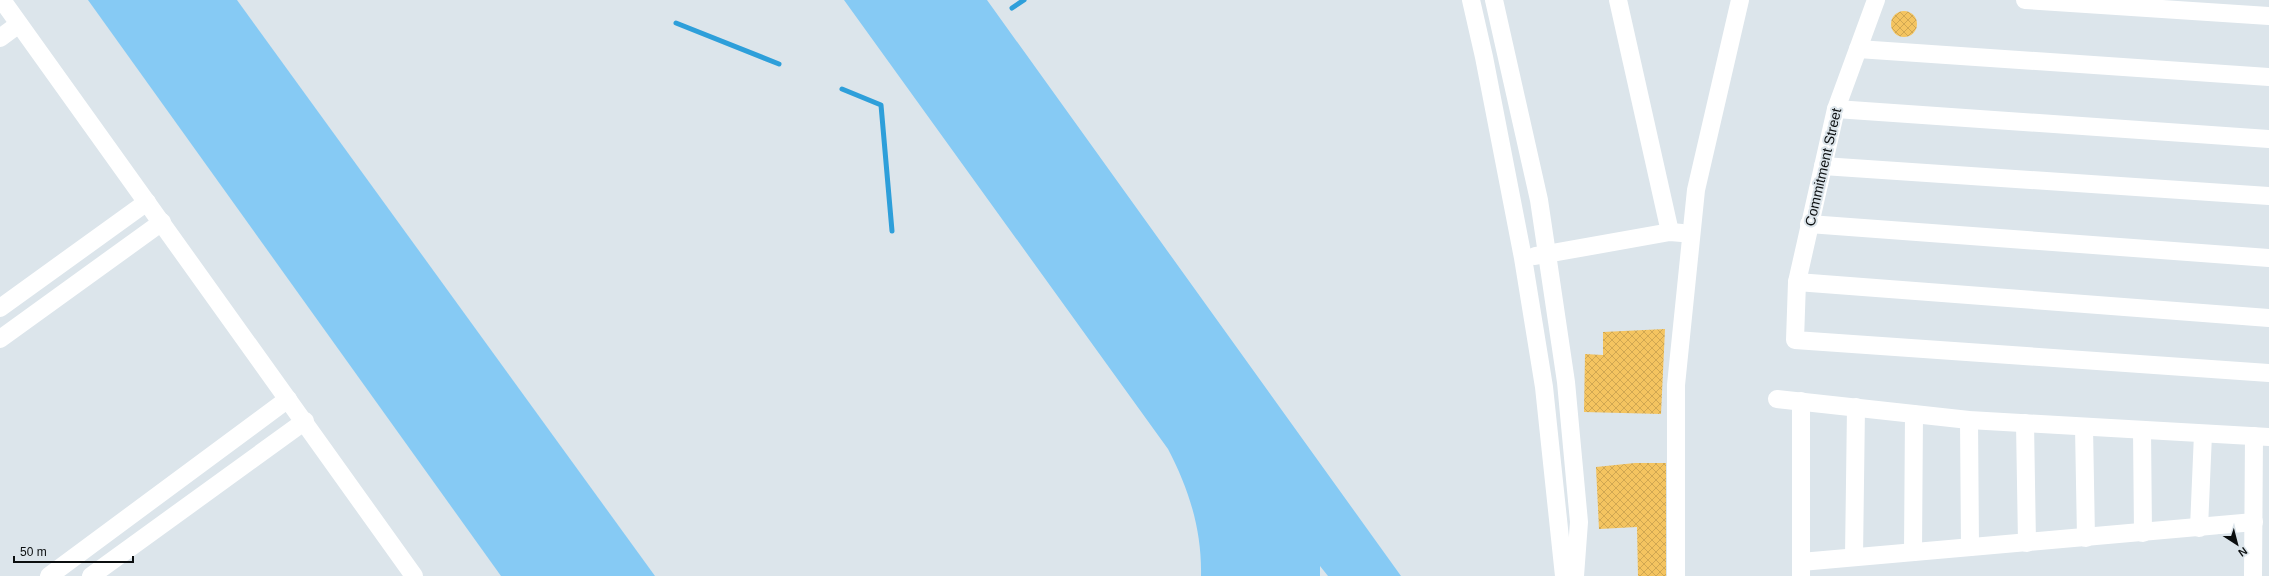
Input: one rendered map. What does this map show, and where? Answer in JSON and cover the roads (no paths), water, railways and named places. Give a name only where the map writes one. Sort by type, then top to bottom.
[{"type":"street","points":[[1471,0],[1484,57],[1523,258],[1544,387],[1564,576]]},
{"type":"street","points":[[1494,0],[1507,51],[1539,200],[1566,382],[1579,522],[1575,576]]},
{"type":"street","points":[[1618,0],[1670,232]]},
{"type":"street","points":[[1676,576],[1676,385],[1696,190],[1740,0]]},
{"type":"street","name":"Commitment Street","points":[[1876,0],[1836,109],[1797,282],[1795,340],[2269,372]]},
{"type":"street","points":[[2025,0],[2269,16]]},
{"type":"street","points":[[2,3],[19,24],[162,222],[414,576]]},
{"type":"street","points":[[0,38],[19,24]]},
{"type":"street","points":[[1858,48],[2269,77]]},
{"type":"street","points":[[1836,109],[2269,139]]},
{"type":"street","points":[[1824,166],[2269,196]]},
{"type":"street","points":[[0,308],[147,202]]},
{"type":"street","points":[[0,339],[162,222]]},
{"type":"street","points":[[1809,224],[2269,258]]},
{"type":"street","points":[[1523,258],[1670,232],[1692,234]]},
{"type":"street","points":[[1797,282],[2269,318]]},
{"type":"street","points":[[49,576],[288,399]]},
{"type":"street","points":[[1777,399],[1969,420],[2203,434],[2262,436],[2254,522],[2253,576]]},
{"type":"street","points":[[1801,401],[1801,569],[1854,557],[2086,538],[2254,522]]},
{"type":"street","points":[[1854,557],[1856,407]]},
{"type":"street","points":[[1912,552],[1914,414]]},
{"type":"street","points":[[1969,420],[1970,547]]},
{"type":"street","points":[[91,576],[305,421]]},
{"type":"street","points":[[2025,423],[2027,543]]},
{"type":"street","points":[[2084,427],[2086,538]]},
{"type":"street","points":[[2142,430],[2143,533]]},
{"type":"street","points":[[2199,528],[2203,434]]},
{"type":"waterway","points":[[1012,8],[1024,0]]},
{"type":"waterway","points":[[676,23],[779,64]]},
{"type":"waterway","points":[[842,89],[881,105],[892,231]]}]
